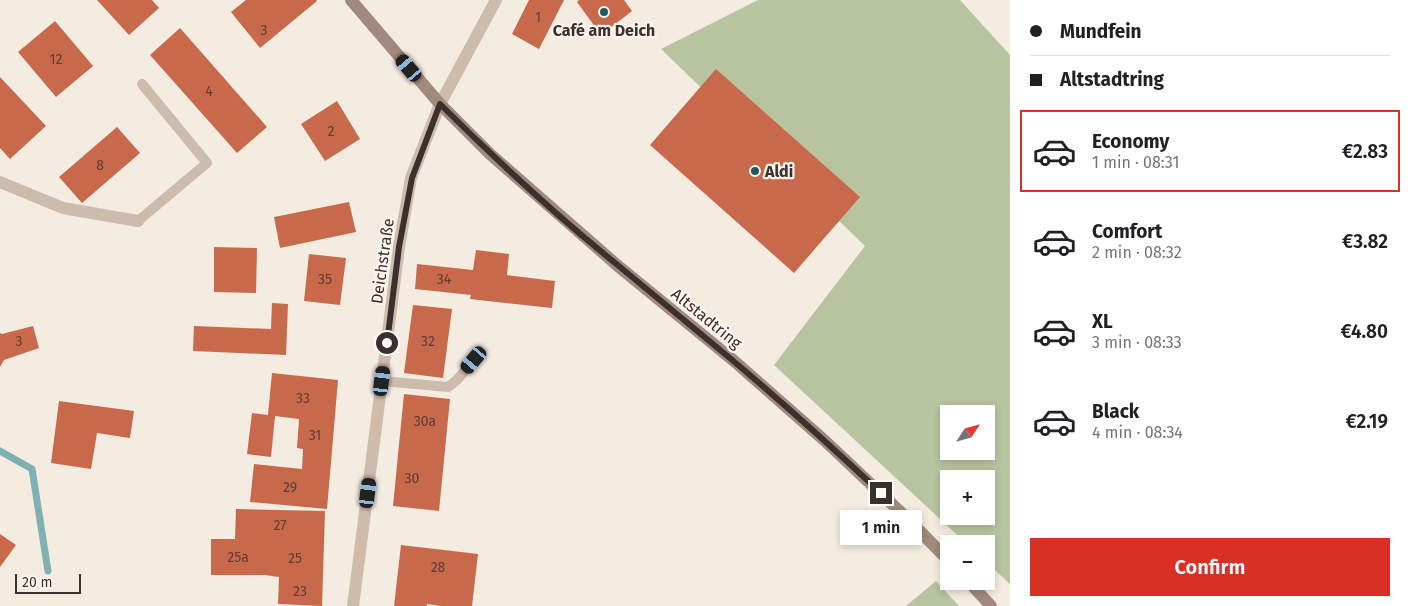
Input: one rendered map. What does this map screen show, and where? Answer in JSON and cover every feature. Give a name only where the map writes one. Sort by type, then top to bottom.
[{"type":"main road","name":"Altstadtring","points":[[351,0],[440,104],[490,154],[618,266],[733,360],[824,440],[940,552]]},
{"type":"main road","points":[[976,590],[991,606]]},
{"type":"street","name":"Deichstraße","points":[[353,606],[399,247],[412,178],[440,104],[496,0]]},
{"type":"street","points":[[0,182],[62,208],[138,221]]},
{"type":"lane","points":[[138,221],[207,163],[142,84]]},
{"type":"lane","points":[[382,381],[448,387],[458,380],[474,360]]},
{"type":"green space","points":[[758,0],[960,0],[1010,55],[1010,584],[995,570],[995,535],[957,535],[947,525],[995,525],[995,470],[940,470],[940,519],[774,365],[865,246],[661,49]]},
{"type":"green space","points":[[936,581],[940,585],[940,590],[944,590],[959,606],[906,606]]},
{"type":"building","points":[[97,0],[152,0],[159,8],[129,35]]},
{"type":"building","points":[[246,0],[317,1],[260,48],[231,12]]},
{"type":"building","points":[[529,0],[564,0],[539,49],[512,34]]},
{"type":"building","points":[[579,0],[624,0],[632,11],[601,35],[577,2]]},
{"type":"building","points":[[55,21],[93,66],[56,97],[18,52]]},
{"type":"building","points":[[180,28],[267,127],[237,153],[150,55]]},
{"type":"building","name":"Aldi","points":[[716,69],[860,197],[794,273],[650,145]]},
{"type":"building","points":[[0,77],[46,126],[10,159],[0,148]]},
{"type":"building","points":[[337,101],[360,139],[325,161],[301,124]]},
{"type":"building","points":[[117,127],[140,153],[82,203],[59,177]]},
{"type":"building","points":[[349,202],[356,232],[280,248],[274,217]]},
{"type":"building","points":[[214,247],[257,248],[256,293],[214,292]]},
{"type":"building","points":[[476,250],[509,254],[507,275],[555,281],[552,308],[470,299],[471,295],[415,289],[417,264],[473,270]]},
{"type":"building","points":[[309,254],[346,258],[340,305],[304,301]]},
{"type":"building","points":[[272,303],[288,304],[286,355],[193,351],[194,326],[271,329]]},
{"type":"building","points":[[413,305],[452,309],[443,378],[404,373]]},
{"type":"building","points":[[33,326],[39,348],[4,360],[0,367],[0,333]]},
{"type":"building","points":[[272,373],[338,380],[327,509],[250,502],[254,464],[302,469],[303,449],[297,448],[299,419],[275,416],[271,457],[247,454],[252,413],[268,415]]},
{"type":"building","points":[[404,394],[450,399],[439,511],[393,506]]},
{"type":"building","points":[[59,401],[134,411],[130,438],[97,433],[91,469],[51,463]]},
{"type":"building","points":[[236,509],[325,511],[322,606],[278,604],[279,577],[265,575],[211,575],[211,539],[235,539]]},
{"type":"building","points":[[0,534],[16,545],[0,567]]},
{"type":"building","points":[[401,545],[478,554],[472,606],[427,604],[427,606],[394,606]]},
{"type":"waterway","points":[[0,451],[32,469],[48,571]]},
{"type":"place","name":"Café am Deich","points":[[604,12]]},
{"type":"place","name":"Aldi","points":[[755,171]]},
{"type":"route","points":[[387,343],[399,247],[412,178],[440,104],[490,154],[618,266],[733,360],[881,493]]}]
